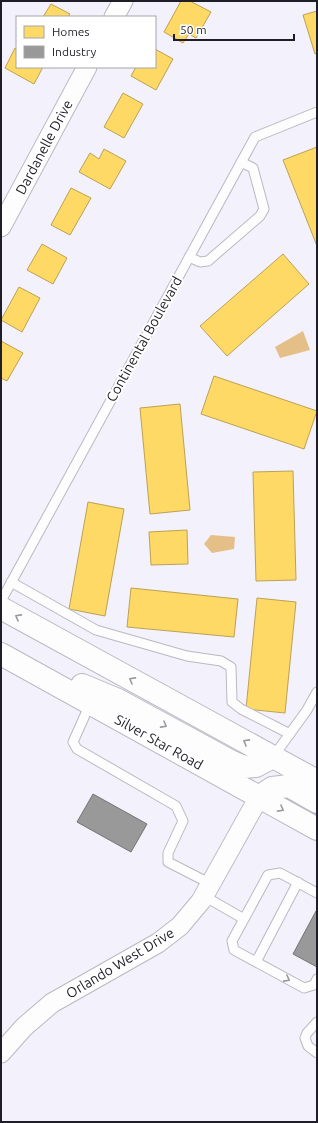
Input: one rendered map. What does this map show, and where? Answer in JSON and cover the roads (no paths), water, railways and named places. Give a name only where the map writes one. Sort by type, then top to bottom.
[{"type":"main road","points":[[1,608],[317,781]]},
{"type":"main road","points":[[1,653],[118,700],[232,762],[244,767],[256,766],[274,757]]},
{"type":"main road","name":"Silver Star Road","points":[[1,653],[90,704],[317,829]]},
{"type":"main road","points":[[259,797],[272,788],[289,786],[317,802]]},
{"type":"street","points":[[115,16],[123,1]]},
{"type":"street","name":"Dardanelle Drive","points":[[1,227],[86,68]]},
{"type":"street","name":"Orlando West Drive","points":[[1,1053],[24,1027],[52,1003],[158,943],[180,926],[207,890],[259,797]]},
{"type":"lane","name":"Continental Boulevard","points":[[1,601],[255,137],[317,112]]},
{"type":"lane","points":[[189,257],[200,262],[208,261],[260,216],[264,209],[253,168],[241,162]]},
{"type":"lane","points":[[11,582],[96,630],[187,656],[221,661],[230,667],[232,702],[241,709],[290,734]]},
{"type":"lane","points":[[274,757],[307,710],[317,692]]},
{"type":"lane","points":[[90,704],[73,742],[77,750],[176,806],[183,821],[168,853],[168,862],[207,890],[244,920]]},
{"type":"lane","points":[[317,893],[280,873],[268,875],[232,941],[234,950],[304,988],[314,985],[317,979]]},
{"type":"lane","points":[[256,962],[298,882]]},
{"type":"lane","points":[[317,1022],[307,1033],[305,1038],[308,1046],[317,1053]]}]
